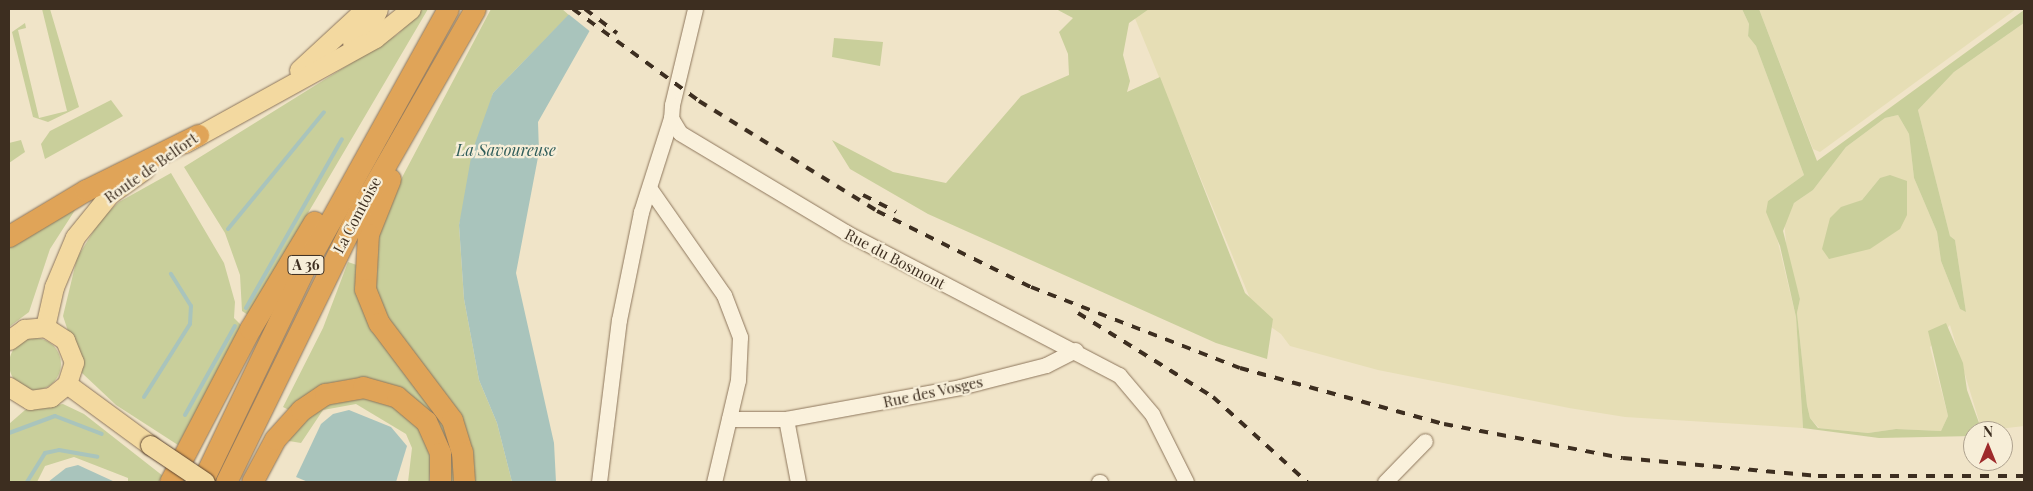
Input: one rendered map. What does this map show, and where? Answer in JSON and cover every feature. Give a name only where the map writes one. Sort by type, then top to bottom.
[{"type":"highway","name":"La Comtoise","points":[[203,482],[303,272],[448,9]]},
{"type":"highway","name":"La Comtoise","points":[[226,482],[349,231],[475,9]]},
{"type":"highway","points":[[170,482],[250,329],[422,54]]},
{"type":"highway","points":[[427,94],[373,220],[365,248],[364,281],[379,323],[452,420],[462,452],[464,482]]},
{"type":"highway","points":[[9,236],[86,190],[198,135]]},
{"type":"highway","points":[[252,482],[276,439],[301,410],[325,394],[363,387],[397,397],[426,421],[440,453],[440,482]]},
{"type":"main road","name":"Route de Belfort","points":[[269,94],[342,34],[365,9]]},
{"type":"main road","points":[[327,65],[363,33],[378,9]]},
{"type":"main road","name":"Route de Belfort","points":[[45,327],[64,256],[86,220],[110,194],[198,135],[269,94],[375,38],[411,9]]},
{"type":"main road","points":[[9,340],[24,329],[45,327],[70,346],[73,370],[67,384],[44,400],[12,396]]},
{"type":"main road","points":[[67,384],[203,482]]},
{"type":"street","points":[[599,482],[619,320],[650,188],[671,118],[676,75],[695,9]]},
{"type":"street","name":"Rue du Bosmont","points":[[671,118],[680,133],[772,191],[918,272],[1075,350],[1119,375],[1141,397],[1186,482]]},
{"type":"street","points":[[650,188],[724,295],[734,318],[740,352],[729,420],[714,482]]},
{"type":"street","name":"Rue des Vosges","points":[[729,420],[786,419],[960,387],[1046,366],[1075,350]]},
{"type":"street","points":[[786,419],[798,482]]},
{"type":"street","points":[[1385,482],[1425,441]]},
{"type":"shaded area","points":[[1149,9],[1742,9],[1749,24],[1748,36],[1756,46],[1804,175],[1768,201],[1796,317],[1803,428],[1625,417],[1569,408],[1378,370],[1290,346],[1281,334],[1258,318],[1134,16]]},
{"type":"shaded area","points":[[1759,9],[2016,9],[1820,152],[1813,149]]},
{"type":"shaded area","points":[[2024,23],[2024,426],[2013,427],[2013,421],[1979,421],[1950,325],[1930,347],[1948,416],[1941,431],[1896,429],[1868,433],[1819,428],[1810,418],[1797,313],[1800,299],[1787,254],[1784,220],[1794,203],[1813,190],[1846,147],[1885,118],[1898,115],[1909,134],[1914,178],[1937,232],[1941,261],[1960,309],[1966,312],[1955,240],[1950,236],[1918,110],[1954,72]],"holes":[[[1880,178],[1844,256],[1853,204],[1862,200]]]},
{"type":"green space","points":[[42,9],[50,9],[79,107],[48,122],[33,117],[12,32],[25,23],[26,28],[18,30],[39,118],[67,111]]},
{"type":"green space","points":[[422,9],[428,9],[248,315],[242,311],[240,275],[225,233],[184,167],[398,34]]},
{"type":"green space","points":[[491,9],[562,9],[569,15],[493,93],[459,225],[464,299],[479,380],[497,423],[512,482],[472,482],[374,290],[376,240],[388,204]]},
{"type":"green space","points":[[1056,9],[1149,9],[1129,23],[1123,55],[1130,81],[1127,92],[1160,77],[1245,293],[1273,319],[1267,359],[1216,343],[928,214],[850,169],[832,140],[893,172],[946,183],[1021,96],[1069,75],[1068,54],[1059,32],[1073,18]]},
{"type":"green space","points":[[1742,9],[1759,9],[1817,161],[2024,10],[2024,23],[1954,72],[1918,110],[1950,236],[1955,240],[1966,312],[1960,309],[1941,261],[1937,232],[1914,178],[1909,134],[1898,115],[1885,118],[1846,147],[1813,190],[1794,203],[1783,231],[1800,299],[1797,313],[1807,405],[1810,418],[1818,428],[1868,433],[1896,429],[1941,431],[1948,416],[1928,331],[1946,323],[1963,363],[1967,390],[1978,421],[1963,421],[1963,436],[1879,438],[1803,428],[1796,317],[1780,246],[1766,212],[1768,201],[1804,175],[1756,46],[1748,36],[1749,24]]},
{"type":"green space","points":[[834,38],[883,42],[880,66],[832,57]]},
{"type":"green space","points":[[111,100],[123,116],[45,159],[41,144],[50,131]]},
{"type":"green space","points":[[21,140],[25,152],[9,163],[9,143]]},
{"type":"green space","points":[[171,173],[224,263],[235,302],[234,318],[242,326],[178,445],[116,405],[82,373],[63,316],[77,258],[101,219],[119,202]]},
{"type":"green space","points":[[1890,175],[1907,181],[1907,215],[1900,229],[1870,249],[1829,259],[1822,249],[1830,218],[1841,207],[1862,200],[1880,178]]},
{"type":"green space","points":[[77,207],[50,249],[29,312],[9,327],[9,241]]},
{"type":"green space","points":[[348,262],[357,265],[448,429],[456,482],[445,482],[444,444],[356,379],[326,384],[289,410],[283,407],[323,328]]},
{"type":"green space","points":[[30,338],[40,338],[49,342],[57,350],[61,364],[57,378],[49,386],[40,390],[30,390],[21,386],[13,378],[9,369],[9,359],[13,350],[21,342]]},
{"type":"green space","points":[[370,395],[406,412],[423,433],[431,461],[429,482],[408,482],[412,448],[406,434],[356,404],[323,410],[301,443],[283,440],[313,408],[345,396]]},
{"type":"green space","points":[[63,404],[84,414],[163,476],[158,482],[128,482],[128,478],[74,457],[45,466],[37,482],[9,482],[9,424],[25,410]]},
{"type":"water","name":"La Savoureuse","points":[[574,9],[602,9],[538,122],[539,152],[516,273],[554,443],[556,482],[512,482],[497,423],[479,380],[464,299],[459,225],[472,152],[493,93]]},
{"type":"water","points":[[349,410],[391,427],[407,446],[396,482],[308,482],[296,477],[321,424],[333,414]]},
{"type":"water","points":[[78,465],[115,482],[48,482],[66,468]]},
{"type":"pier","points":[[570,9],[605,9],[592,33],[567,13]]},
{"type":"waterway","points":[[228,229],[324,112]]},
{"type":"waterway","points":[[246,308],[342,139]]},
{"type":"waterway","points":[[144,397],[190,324],[191,306],[171,274]]},
{"type":"waterway","points":[[185,415],[235,326]]},
{"type":"waterway","points":[[9,433],[55,416],[102,434]]},
{"type":"waterway","points":[[27,482],[45,453],[59,450],[97,457]]},
{"type":"railway","points":[[573,9],[699,101],[877,211],[1031,287],[1240,368],[1444,424],[1623,458],[1818,476],[2024,476]]},
{"type":"railway","points":[[585,9],[617,33]]},
{"type":"railway","points":[[863,195],[896,212]]},
{"type":"railway","points":[[1078,313],[1213,397],[1307,482]]}]
